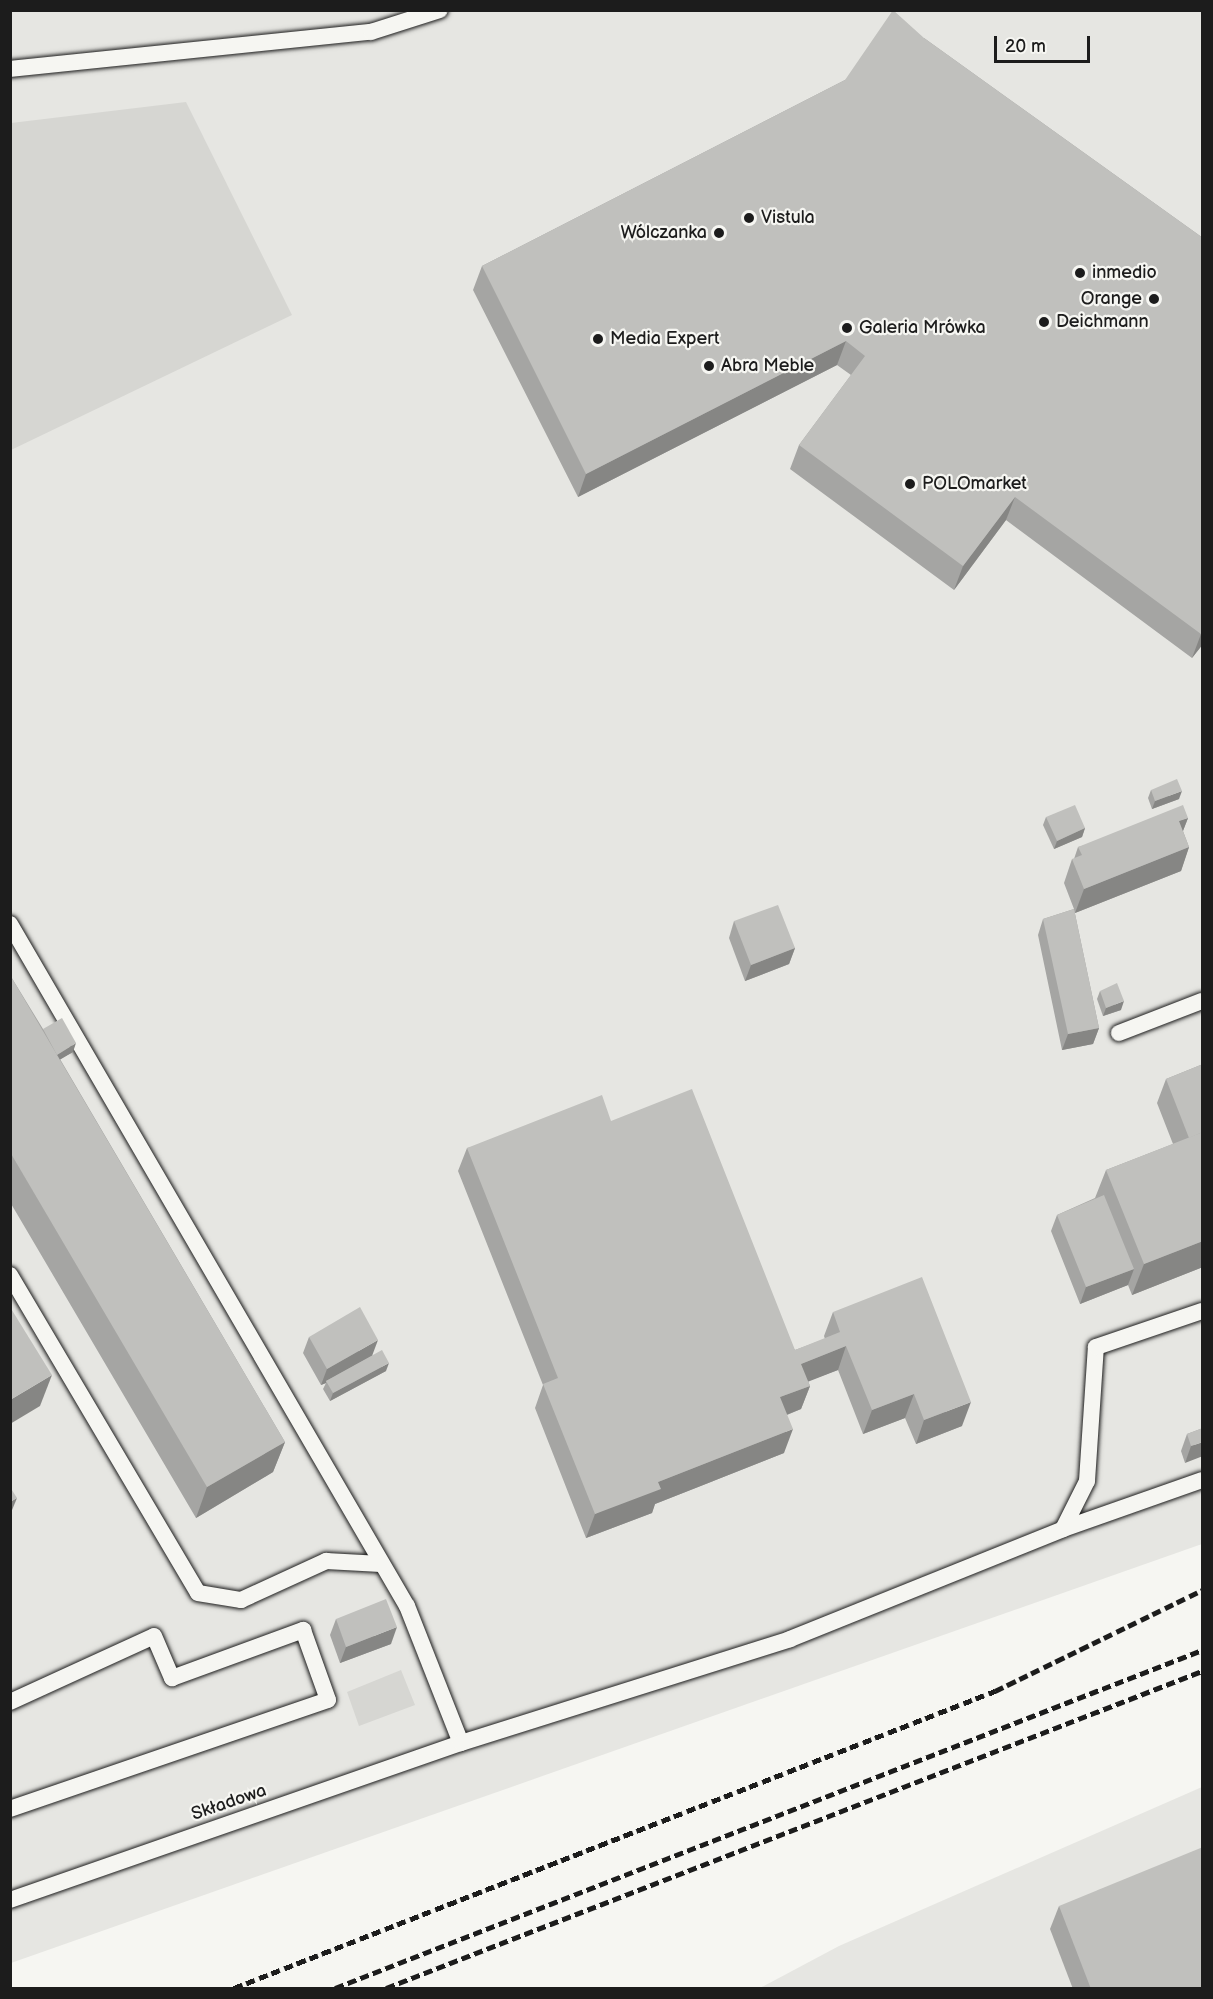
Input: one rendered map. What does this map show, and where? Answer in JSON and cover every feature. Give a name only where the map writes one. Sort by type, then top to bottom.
[{"type":"lane","points":[[10,69],[371,32],[440,10]]},
{"type":"lane","points":[[10,924],[407,1606],[461,1743]]},
{"type":"lane","points":[[1119,1033],[1203,1001]]},
{"type":"lane","points":[[10,1275],[198,1593],[241,1600],[326,1561],[381,1564]]},
{"type":"lane","points":[[1063,1528],[1087,1481],[1096,1347],[1203,1311]]},
{"type":"lane","name":"Składowa","points":[[10,1900],[461,1743],[790,1639],[1063,1528],[1203,1480]]},
{"type":"lane","points":[[10,1702],[154,1636],[172,1678],[303,1630],[328,1700],[10,1809]]},
{"type":"shaded area","points":[[10,11],[1202,11],[1202,1544],[11,1963]]},
{"type":"shaded area","points":[[186,102],[292,315],[11,450],[11,123]]},
{"type":"shaded area","points":[[401,1670],[415,1705],[359,1726],[347,1692]]},
{"type":"shaded area","points":[[1202,1787],[1202,1988],[760,1988],[839,1946]]},
{"type":"building","name":"Galeria Mrówka","points":[[893,10],[924,38],[1203,238],[1203,631],[1201,634],[1015,497],[963,566],[799,445],[865,356],[846,341],[586,474],[482,266],[845,80]]},
{"type":"building","points":[[1177,779],[1182,791],[1155,801],[1151,790]]},
{"type":"building","points":[[1075,805],[1085,828],[1057,841],[1046,817]]},
{"type":"building","points":[[1183,805],[1188,818],[1179,821],[1189,847],[1084,889],[1072,859],[1082,855],[1078,847]]},
{"type":"building","points":[[778,905],[795,948],[751,965],[734,921]]},
{"type":"building","points":[[1074,909],[1099,1028],[1068,1034],[1043,919]]},
{"type":"building","points":[[10,975],[285,1442],[207,1487],[10,1152]]},
{"type":"building","points":[[1117,983],[1124,1001],[1106,1008],[1100,991]]},
{"type":"building","points":[[62,1018],[76,1043],[57,1055],[43,1029]]},
{"type":"building","points":[[1203,1064],[1203,1132],[1189,1138],[1166,1079]]},
{"type":"building","points":[[692,1089],[795,1350],[840,1332],[833,1312],[922,1277],[971,1402],[924,1420],[914,1394],[872,1410],[846,1346],[801,1364],[810,1386],[780,1397],[793,1429],[658,1482],[661,1489],[595,1514],[543,1384],[558,1378],[467,1148],[602,1095],[611,1121]]},
{"type":"building","points":[[1203,1132],[1203,1241],[1144,1264],[1106,1170]]},
{"type":"building","points":[[1104,1195],[1134,1269],[1086,1287],[1057,1215]]},
{"type":"building","points":[[10,1307],[52,1375],[10,1400]]},
{"type":"building","points":[[360,1307],[378,1340],[327,1369],[309,1337]]},
{"type":"building","points":[[382,1350],[389,1363],[333,1393],[326,1381]]},
{"type":"building","points":[[1203,1428],[1203,1442],[1191,1446],[1187,1434]]},
{"type":"building","points":[[10,1487],[17,1498],[10,1502]]},
{"type":"building","points":[[386,1599],[397,1627],[346,1647],[336,1619]]},
{"type":"building","points":[[1203,1847],[1203,1989],[1091,1989],[1059,1906]]},
{"type":"railway","points":[[234,1988],[995,1691],[1202,1590]]},
{"type":"railway","points":[[335,1988],[1202,1650]]},
{"type":"railway","points":[[386,1988],[1202,1671]]},
{"type":"place","name":"Vistula","points":[[749,218]]},
{"type":"place","name":"Wólczanka","points":[[719,233]]},
{"type":"place","name":"inmedio","points":[[1080,273]]},
{"type":"place","name":"Orange","points":[[1154,299]]},
{"type":"place","name":"Deichmann","points":[[1044,322]]},
{"type":"place","name":"Galeria Mrówka","points":[[847,328]]},
{"type":"place","name":"Media Expert","points":[[598,339]]},
{"type":"place","name":"Abra Meble","points":[[709,366]]},
{"type":"place","name":"POLOmarket","points":[[910,484]]}]
